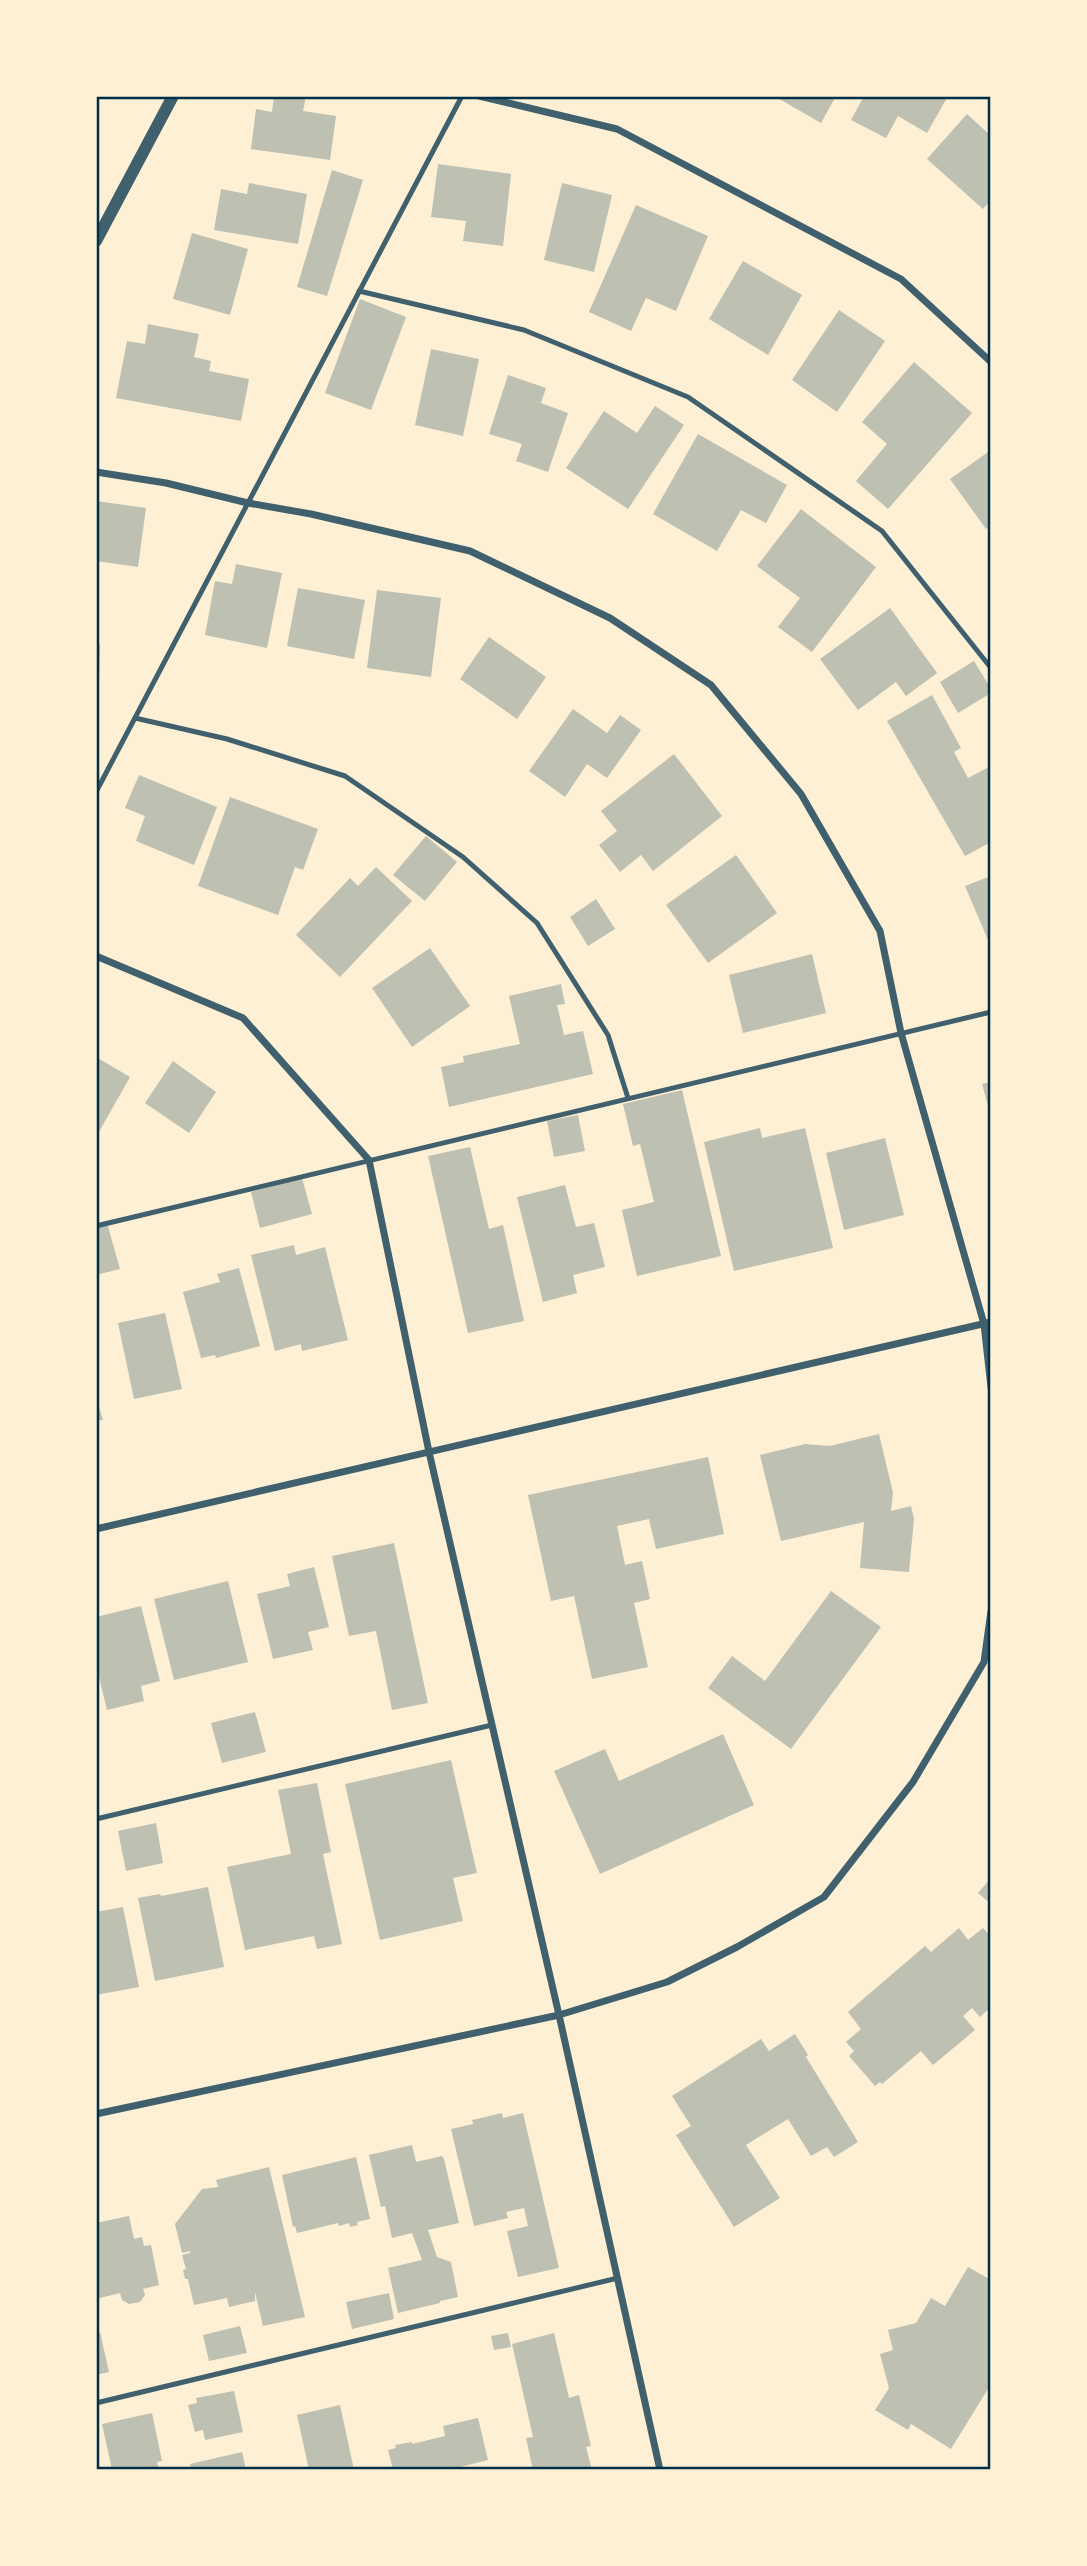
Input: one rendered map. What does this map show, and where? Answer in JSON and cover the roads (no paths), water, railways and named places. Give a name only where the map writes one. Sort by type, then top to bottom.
[{"type":"street","points":[[97,238],[173,96]]},
{"type":"street","points":[[479,96],[617,130],[901,279],[991,362]]},
{"type":"street","points":[[96,472],[166,483],[470,551],[610,618],[711,685],[801,794],[880,931],[901,1033],[987,1323],[991,1387]]},
{"type":"street","points":[[96,956],[243,1018],[369,1160],[429,1452],[559,2015],[660,2470]]},
{"type":"street","points":[[96,1529],[987,1323]]},
{"type":"street","points":[[96,2114],[559,2015],[667,1982],[737,1947],[824,1897],[913,1782],[984,1662],[991,1611]]},
{"type":"lane","points":[[96,792],[462,96]]},
{"type":"lane","points":[[359,291],[524,330],[688,397],[882,531],[991,668]]},
{"type":"lane","points":[[135,718],[227,739],[345,776],[463,857],[537,923],[608,1035],[628,1098]]},
{"type":"lane","points":[[96,1226],[991,1012]]},
{"type":"lane","points":[[96,1819],[492,1725]]},
{"type":"lane","points":[[96,2403],[618,2278]]}]
